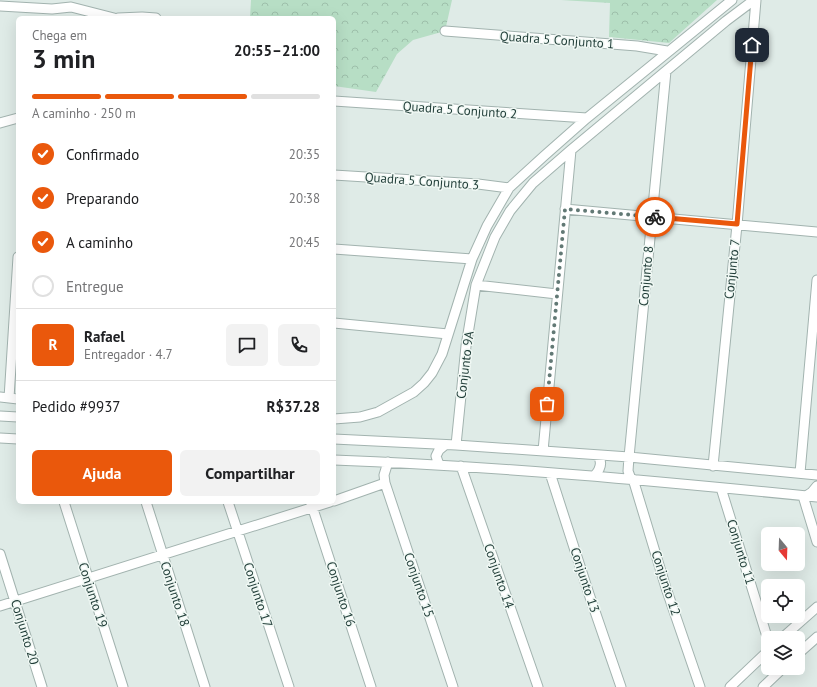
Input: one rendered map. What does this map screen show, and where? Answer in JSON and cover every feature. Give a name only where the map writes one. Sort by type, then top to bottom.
[{"type":"street","points":[[336,419],[360,417],[378,412],[414,392],[424,383],[432,373],[442,354],[472,259],[487,226],[509,188],[587,118],[619,94],[667,52],[732,0]]},
{"type":"street","name":"Conjunto 9A","points":[[456,445],[466,346],[476,285],[484,261],[495,237],[510,211],[533,183],[571,150],[666,71],[755,0]]},
{"type":"street","name":"Conjunto 7","points":[[713,466],[737,224],[755,0]]},
{"type":"street","points":[[0,6],[52,9],[71,7],[106,16]]},
{"type":"street","name":"Quadra 5 Conjunto 1","points":[[445,31],[637,46],[667,52]]},
{"type":"street","name":"Conjunto 8","points":[[632,479],[628,471],[629,457],[666,71]]},
{"type":"street","name":"Quadra 5 Conjunto 2","points":[[336,101],[587,118]]},
{"type":"street","points":[[0,123],[16,119]]},
{"type":"street","points":[[0,128],[16,124]]},
{"type":"street","points":[[543,451],[571,150]]},
{"type":"street","name":"Quadra 5 Conjunto 3","points":[[336,175],[478,184],[509,188]]},
{"type":"street","points":[[565,209],[817,232]]},
{"type":"street","points":[[336,249],[472,259]]},
{"type":"street","points":[[800,473],[817,280]]},
{"type":"street","points":[[476,285],[557,294]]},
{"type":"street","points":[[9,398],[16,288]]},
{"type":"street","points":[[336,323],[448,334]]},
{"type":"street","points":[[0,416],[16,418]]},
{"type":"street","points":[[0,438],[16,439]]},
{"type":"street","points":[[336,439],[456,445],[629,457],[800,473],[816,477]]},
{"type":"street","points":[[440,465],[436,456],[439,450],[445,445]]},
{"type":"street","points":[[594,476],[598,472],[600,465],[598,455]]},
{"type":"street","points":[[336,460],[461,466],[594,476],[817,497]]},
{"type":"street","points":[[336,500],[385,483],[384,475],[388,462]]},
{"type":"street","name":"Conjunto 14","points":[[461,466],[538,687]]},
{"type":"street","name":"Conjunto 13","points":[[550,473],[621,687]]},
{"type":"street","name":"Conjunto 12","points":[[632,479],[666,588],[700,687]]},
{"type":"street","name":"Conjunto 15","points":[[385,483],[453,687]]},
{"type":"street","points":[[804,496],[812,492],[817,486]]},
{"type":"street","name":"Conjunto 11","points":[[721,488],[765,631]]},
{"type":"street","points":[[804,496],[817,542]]},
{"type":"street","name":"Conjunto 19","points":[[65,504],[123,687]]},
{"type":"street","name":"Conjunto 18","points":[[147,504],[205,687]]},
{"type":"street","name":"Conjunto 17","points":[[229,504],[289,687]]},
{"type":"street","points":[[0,606],[312,505]]},
{"type":"street","name":"Conjunto 16","points":[[312,505],[372,687]]},
{"type":"street","name":"Conjunto 20","points":[[0,554],[42,687]]},
{"type":"street","points":[[790,631],[817,607]]},
{"type":"street","points":[[805,648],[817,637]]},
{"type":"street","points":[[730,687],[761,658]]},
{"type":"street","points":[[763,687],[776,675]]},
{"type":"green space","points":[[251,0],[452,0],[445,31],[413,40],[397,54],[376,92],[336,86],[336,16],[250,16]]},
{"type":"green space","points":[[561,0],[717,0],[669,43],[609,37],[610,3]]},
{"type":"way so far","points":[[547,404],[565,209],[655,217]]},
{"type":"route","points":[[655,217],[737,224],[752,45]]}]
